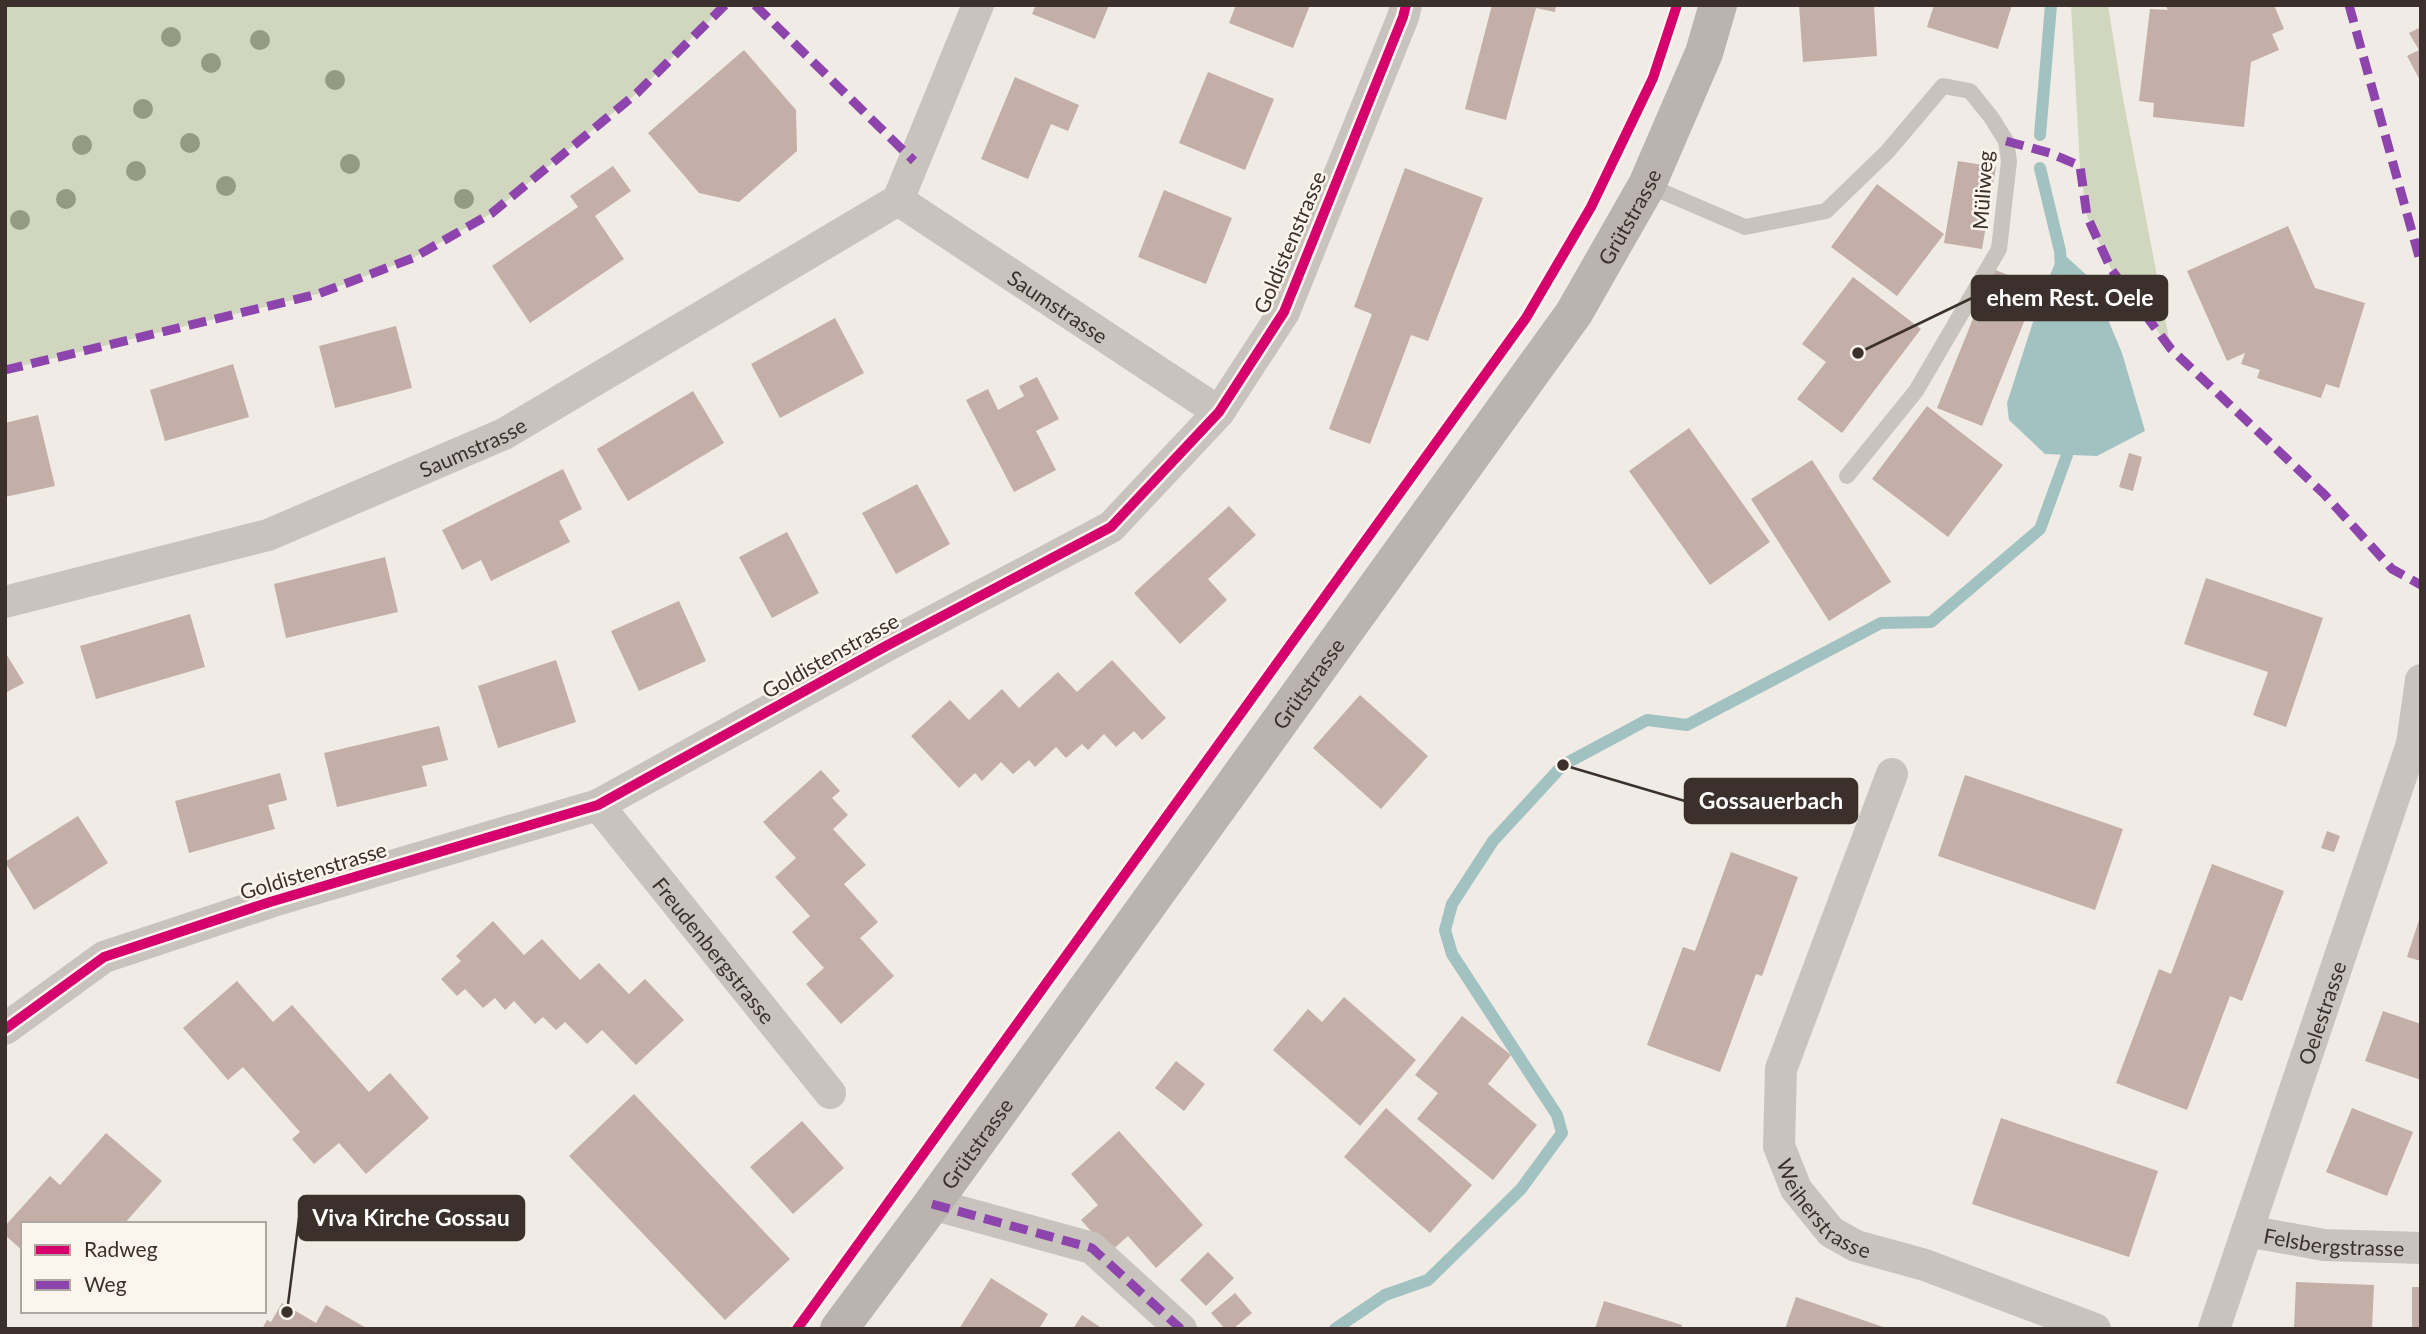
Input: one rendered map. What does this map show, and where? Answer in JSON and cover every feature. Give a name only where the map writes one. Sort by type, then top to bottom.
[{"type":"main road","name":"Grütstrasse","points":[[839,1329],[1574,313],[1647,185],[1704,53],[1718,5]]},
{"type":"street","points":[[898,200],[978,5]]},
{"type":"street","name":"Goldistenstrasse","points":[[5,1029],[104,957],[270,902],[598,805],[886,646],[1111,527],[1219,412],[1284,312],[1406,5]]},
{"type":"street","name":"Saumstrasse","points":[[5,602],[268,535],[504,434],[898,200],[1219,412]]},
{"type":"street","name":"Oelestrasse","points":[[2214,1329],[2412,744],[2421,680]]},
{"type":"street","name":"Weiherstrasse","points":[[1892,774],[1781,1069],[1779,1146],[1796,1189],[1831,1232],[1856,1246],[1925,1265],[2095,1329]]},
{"type":"street","name":"Freudenbergstrasse","points":[[598,805],[830,1093]]},
{"type":"street","points":[[932,1204],[1092,1248],[1181,1329]]},
{"type":"street","name":"Felsbergstrasse","points":[[2248,1231],[2324,1245],[2421,1248]]},
{"type":"lane","name":"Müliweg","points":[[1647,185],[1745,227],[1826,211],[1887,152],[1943,86],[1970,91],[1991,117],[2006,141],[2009,161],[1998,248],[1916,391],[1847,476]]},
{"type":"green space","points":[[5,5],[725,5],[637,93],[492,213],[413,258],[318,294],[5,370]]},
{"type":"green space","points":[[2071,5],[2108,5],[2171,349],[2111,269],[2087,216],[2080,166]]},
{"type":"water","points":[[2060,251],[2091,279],[2122,353],[2145,431],[2097,456],[2045,454],[2009,420],[2007,403],[2041,297]]},
{"type":"building","points":[[1036,5],[1109,5],[1095,39],[1032,14]]},
{"type":"building","points":[[1236,5],[1310,5],[1293,48],[1229,23]]},
{"type":"building","points":[[1492,5],[1556,5],[1555,12],[1536,8],[1506,120],[1465,109]]},
{"type":"building","points":[[1799,5],[1874,5],[1877,56],[1803,62]]},
{"type":"building","points":[[1934,5],[2012,5],[1998,49],[1927,27]]},
{"type":"building","points":[[2165,5],[2274,5],[2284,29],[2272,34],[2279,50],[2251,62],[2244,127],[2153,117],[2154,103],[2139,101],[2150,9],[2168,10]]},
{"type":"building","points":[[2421,27],[2421,82],[2407,56],[2419,50],[2409,33]]},
{"type":"building","points":[[744,50],[796,110],[797,151],[739,202],[699,193],[648,133]]},
{"type":"building","points":[[1208,72],[1274,99],[1245,170],[1179,143]]},
{"type":"building","points":[[1015,77],[1079,105],[1068,131],[1051,124],[1028,179],[981,159]]},
{"type":"building","points":[[1958,161],[1996,167],[1982,249],[1944,243]]},
{"type":"building","points":[[613,166],[631,191],[595,216],[624,259],[530,323],[492,266],[578,207],[570,196]]},
{"type":"building","points":[[1405,168],[1483,198],[1428,341],[1411,335],[1370,444],[1329,429],[1372,314],[1354,307]]},
{"type":"building","points":[[1877,184],[1944,234],[1897,296],[1831,247]]},
{"type":"building","points":[[1164,190],[1232,218],[1206,284],[1138,257]]},
{"type":"building","points":[[2288,226],[2315,288],[2365,303],[2339,388],[2326,384],[2321,398],[2257,378],[2260,370],[2241,364],[2245,353],[2227,361],[2187,271]]},
{"type":"building","points":[[1993,269],[2038,287],[1982,426],[1937,408]]},
{"type":"building","points":[[1853,277],[1921,329],[1842,433],[1797,399],[1826,362],[1802,344]]},
{"type":"building","points":[[835,318],[864,373],[780,418],[751,364]]},
{"type":"building","points":[[396,326],[412,388],[335,408],[319,346]]},
{"type":"building","points":[[233,364],[249,417],[165,441],[150,390]]},
{"type":"building","points":[[1037,377],[1059,419],[1036,431],[1056,470],[1014,492],[966,400],[988,389],[998,410],[1024,396],[1019,386]]},
{"type":"building","points":[[693,391],[724,443],[628,501],[597,449]]},
{"type":"building","points":[[1927,406],[2003,465],[1948,537],[1872,479]]},
{"type":"building","points":[[38,415],[55,486],[5,497],[5,423]]},
{"type":"building","points":[[1689,428],[1770,542],[1710,585],[1629,471]]},
{"type":"building","points":[[2129,453],[2142,457],[2133,491],[2119,487]]},
{"type":"building","points":[[1812,460],[1891,582],[1829,621],[1751,499]]},
{"type":"building","points":[[563,469],[582,509],[559,521],[570,542],[491,581],[481,560],[462,570],[442,530]]},
{"type":"building","points":[[917,484],[950,544],[896,574],[862,513]]},
{"type":"building","points":[[1229,506],[1256,535],[1208,579],[1227,600],[1180,644],[1134,593]]},
{"type":"building","points":[[787,532],[819,593],[772,618],[739,557]]},
{"type":"building","points":[[385,557],[398,612],[286,638],[274,584]]},
{"type":"building","points":[[2206,578],[2323,618],[2286,727],[2253,715],[2268,672],[2184,644]]},
{"type":"building","points":[[679,601],[706,661],[639,691],[611,631]]},
{"type":"building","points":[[190,614],[205,667],[96,699],[80,646]]},
{"type":"building","points":[[5,652],[24,683],[5,693]]},
{"type":"building","points":[[556,660],[576,722],[498,748],[478,686]]},
{"type":"building","points":[[1112,660],[1166,718],[1142,740],[1134,731],[1116,747],[1104,734],[1088,750],[1082,744],[1066,758],[1056,747],[1035,767],[1029,760],[1013,774],[1001,762],[982,781],[975,773],[959,788],[911,736],[950,700],[969,720],[1002,689],[1019,708],[1058,672],[1077,692]]},
{"type":"building","points":[[1360,695],[1428,756],[1381,809],[1313,748]]},
{"type":"building","points":[[439,726],[448,760],[422,766],[427,786],[337,807],[324,753]]},
{"type":"building","points":[[821,770],[840,791],[832,798],[848,815],[833,829],[866,865],[844,884],[878,922],[860,938],[894,976],[841,1024],[806,984],[824,968],[792,932],[810,916],[775,877],[796,858],[763,822]]},
{"type":"building","points":[[280,773],[287,800],[268,805],[275,829],[189,853],[175,801]]},
{"type":"building","points":[[1965,775],[2123,829],[2095,910],[1938,856]]},
{"type":"building","points":[[78,816],[108,863],[34,910],[5,862]]},
{"type":"building","points":[[2327,831],[2340,836],[2334,852],[2321,848]]},
{"type":"building","points":[[1731,852],[1798,877],[1762,976],[1756,974],[1720,1072],[1647,1045],[1683,947],[1695,951]]},
{"type":"building","points":[[2212,864],[2284,891],[2242,1001],[2230,996],[2187,1110],[2116,1083],[2159,969],[2171,974]]},
{"type":"building","points":[[2421,917],[2421,961],[2407,957]]},
{"type":"building","points":[[493,921],[524,955],[542,939],[580,980],[599,963],[629,994],[645,979],[684,1020],[636,1065],[602,1030],[587,1044],[565,1022],[556,1030],[543,1017],[535,1024],[514,1001],[505,1010],[495,998],[483,1008],[465,989],[457,996],[441,979],[461,961],[456,956]]},
{"type":"building","points":[[237,981],[273,1022],[292,1005],[369,1092],[390,1073],[429,1118],[366,1174],[339,1143],[314,1164],[292,1139],[300,1132],[243,1067],[228,1080],[183,1028]]},
{"type":"building","points":[[1344,997],[1416,1060],[1360,1126],[1273,1050],[1308,1009],[1322,1022]]},
{"type":"building","points":[[2383,1011],[2421,1024],[2421,1080],[2365,1061]]},
{"type":"building","points":[[1462,1016],[1511,1055],[1488,1084],[1537,1125],[1493,1180],[1417,1119],[1438,1093],[1415,1075]]},
{"type":"building","points":[[1176,1061],[1205,1084],[1184,1111],[1155,1088]]},
{"type":"building","points":[[634,1094],[790,1259],[725,1320],[569,1156]]},
{"type":"building","points":[[1386,1108],[1472,1185],[1430,1233],[1344,1157]]},
{"type":"building","points":[[2352,1108],[2413,1132],[2387,1196],[2326,1172]]},
{"type":"building","points":[[2001,1118],[2158,1171],[2129,1257],[1972,1204]]},
{"type":"building","points":[[802,1121],[844,1168],[793,1214],[750,1167]]},
{"type":"building","points":[[1119,1131],[1203,1225],[1156,1268],[1128,1236],[1110,1252],[1081,1220],[1098,1205],[1071,1174]]},
{"type":"building","points":[[106,1133],[162,1181],[126,1222],[21,1222],[21,1249],[5,1235],[5,1226],[50,1176],[60,1185]]},
{"type":"building","points":[[1208,1252],[1234,1278],[1206,1306],[1180,1280]]},
{"type":"building","points":[[991,1278],[1048,1314],[1039,1329],[959,1329]]},
{"type":"building","points":[[2296,1282],[2374,1285],[2372,1329],[2294,1329]]},
{"type":"building","points":[[2412,1287],[2421,1287],[2421,1329],[2412,1329]]},
{"type":"building","points":[[1235,1293],[1252,1313],[1233,1329],[1225,1329],[1211,1313]]},
{"type":"building","points":[[1796,1297],[1886,1328],[1886,1329],[1785,1329]]},
{"type":"building","points":[[1604,1301],[1682,1325],[1681,1329],[1595,1329]]},
{"type":"building","points":[[282,1303],[316,1323],[326,1305],[368,1329],[262,1329],[267,1320],[271,1322]]},
{"type":"building","points":[[1082,1315],[1103,1329],[1073,1329]]},
{"type":"waterway","points":[[2040,135],[2051,5]]},
{"type":"waterway","points":[[2040,168],[2060,251],[2061,268]]},
{"type":"waterway","points":[[1335,1329],[1385,1295],[1428,1280],[1521,1189],[1562,1133],[1557,1115],[1452,954],[1445,930],[1452,904],[1493,841],[1563,765],[1647,720],[1687,725],[1881,623],[1931,622],[2040,529],[2067,455],[2066,440]]},
{"type":"marked path","points":[[5,370],[318,294],[413,258],[492,213],[637,93],[725,5]]},
{"type":"marked path","points":[[755,5],[914,161]]},
{"type":"marked path","points":[[2349,5],[2421,264]]},
{"type":"marked path","points":[[2006,141],[2050,153],[2080,166],[2087,216],[2111,269],[2171,349],[2324,494],[2392,569],[2421,585]]},
{"type":"marked path","points":[[932,1204],[1092,1248],[1181,1329]]},
{"type":"cycle path","points":[[5,1029],[104,957],[270,902],[598,805],[886,646],[1111,527],[1219,412],[1284,312],[1406,5]]},
{"type":"cycle path","points":[[797,1329],[1526,318],[1591,207],[1653,78],[1677,5]]},
{"type":"place","name":"ehem Rest. Oele","points":[[1858,353]]},
{"type":"place","name":"Gossauerbach","points":[[1563,765]]},
{"type":"place","name":"Viva Kirche Gossau","points":[[287,1312]]}]
